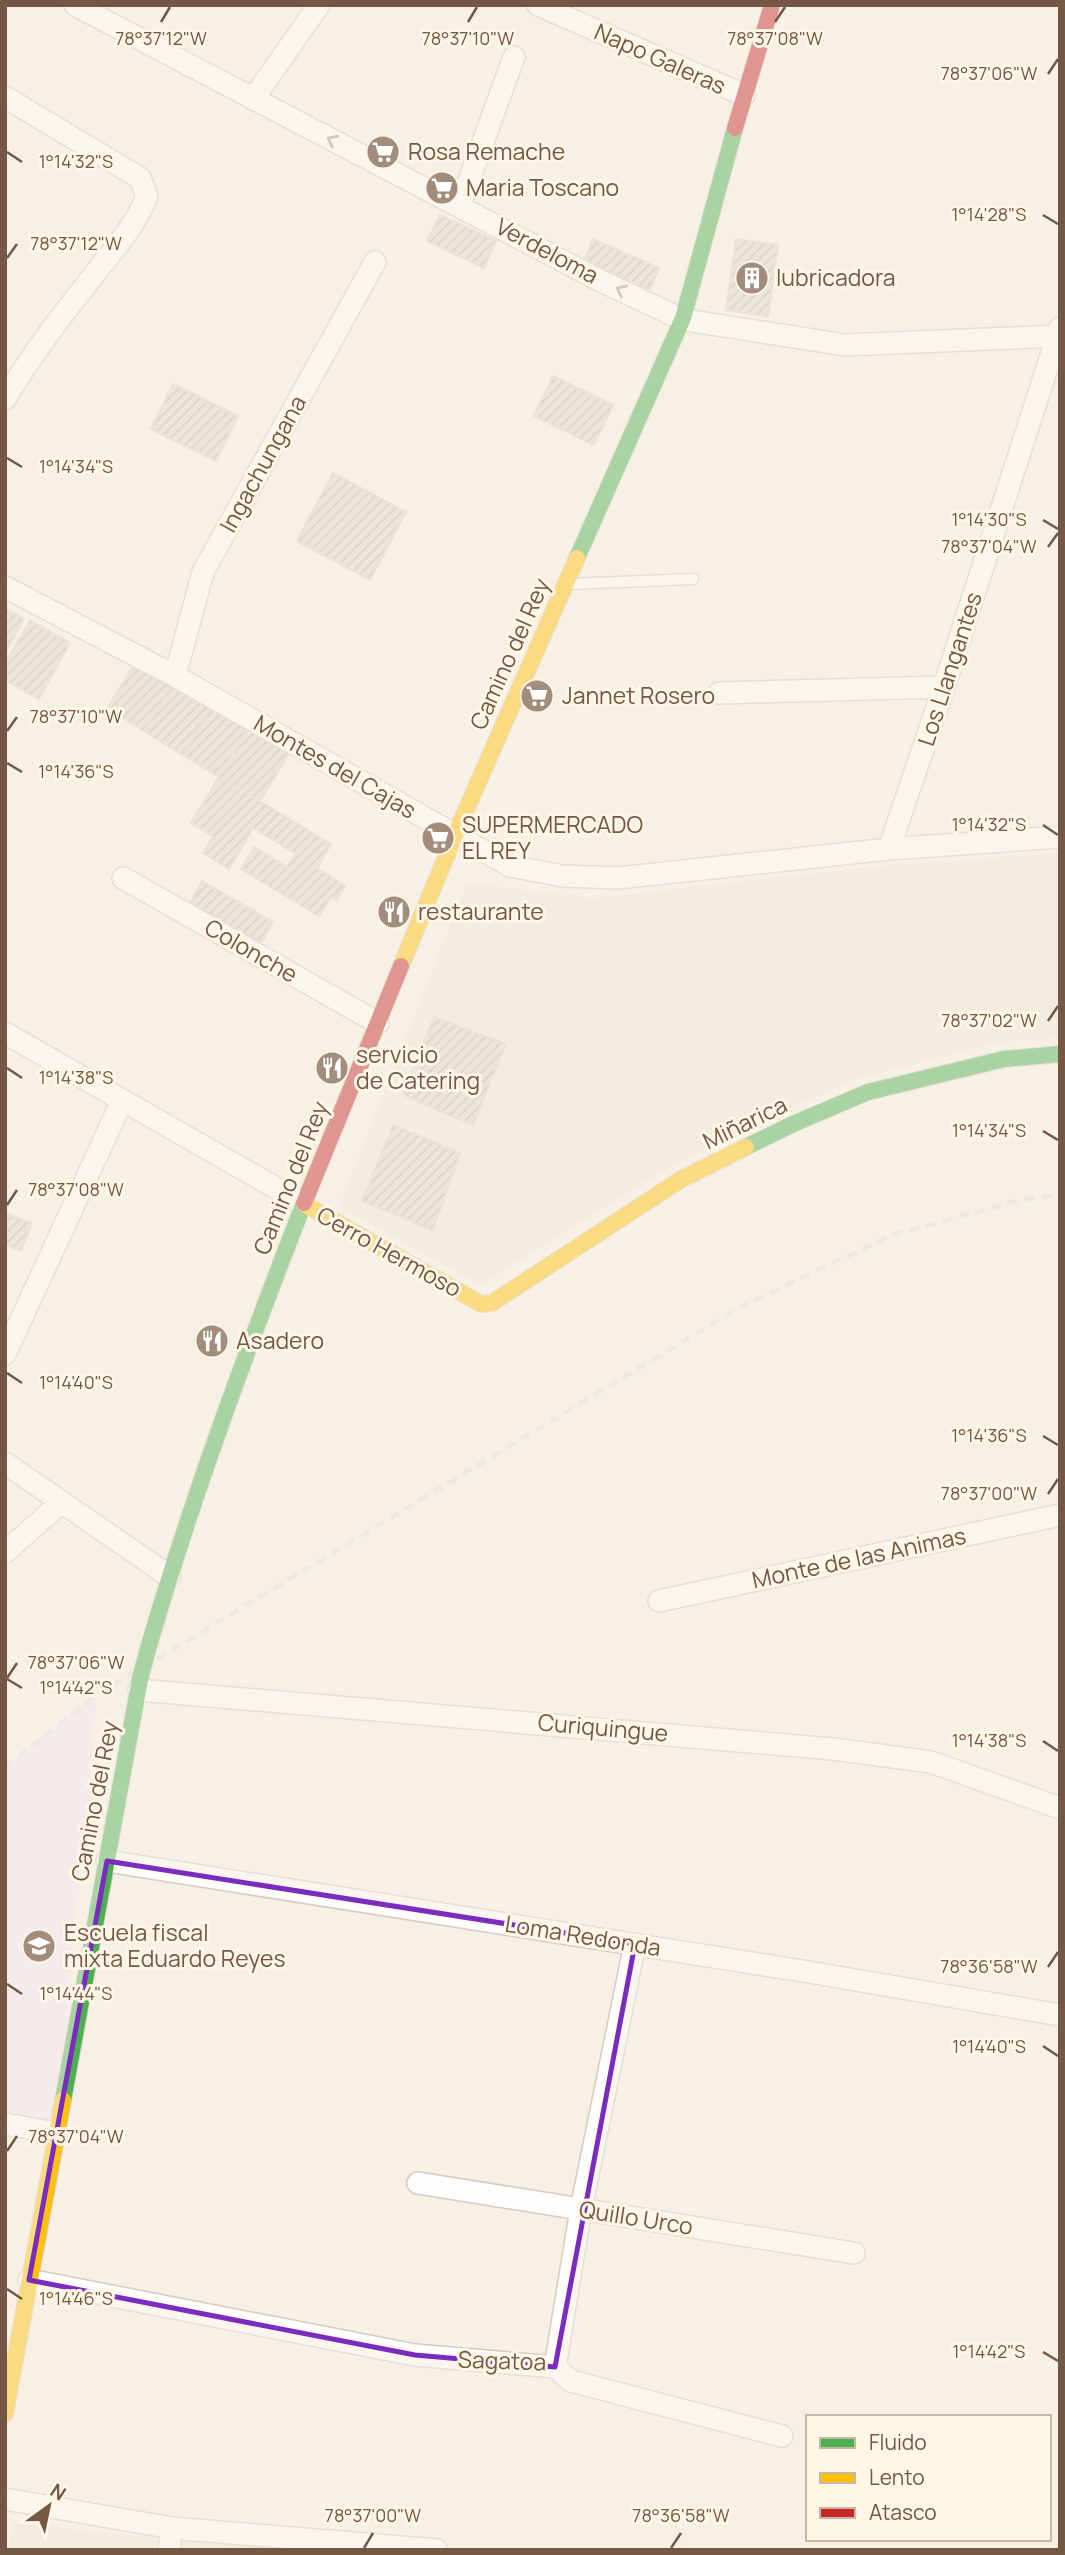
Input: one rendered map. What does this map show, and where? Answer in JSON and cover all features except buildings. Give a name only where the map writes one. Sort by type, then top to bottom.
[{"type":"street","name":"Verdeloma","points":[[75,5],[601,281],[683,318],[717,326],[845,345],[1059,333]]},
{"type":"street","points":[[253,99],[319,5]]},
{"type":"street","name":"Napo Galeras","points":[[538,5],[744,95]]},
{"type":"street","name":"Camino del Rey","points":[[5,2414],[139,1685],[169,1576],[236,1379],[304,1204],[455,835],[683,318],[744,95],[772,5]]},
{"type":"street","points":[[460,205],[514,57]]},
{"type":"street","points":[[5,97],[140,178],[147,197],[137,220],[69,307],[5,399]]},
{"type":"street","name":"Ingachungana","points":[[175,676],[203,572],[375,262]]},
{"type":"street","name":"Los Llangantes","points":[[888,849],[944,688],[1059,333]]},
{"type":"street","name":"Montes del Cajas","points":[[5,587],[175,676],[510,866],[563,876],[618,878],[888,849],[1060,837]]},
{"type":"street","points":[[719,693],[944,688]]},
{"type":"street","name":"Colonche","points":[[123,878],[378,1023]]},
{"type":"street","name":"Cerro Hermoso","points":[[5,1033],[481,1304]]},
{"type":"street","name":"Miñarica","points":[[481,1304],[492,1303],[680,1180],[793,1124],[867,1092],[1004,1059],[1060,1054]]},
{"type":"street","points":[[5,1354],[122,1101]]},
{"type":"street","points":[[5,1463],[169,1576]]},
{"type":"street","points":[[5,1552],[62,1502]]},
{"type":"street","name":"Monte de las Animas","points":[[659,1601],[1060,1515]]},
{"type":"street","name":"Curiquingue","points":[[139,1685],[833,1749],[931,1762],[1060,1808]]},
{"type":"street","name":"Loma Redonda","points":[[107,1861],[635,1944],[1060,2015]]},
{"type":"street","name":"Sagatoa","points":[[29,2280],[415,2356],[555,2367],[581,2209],[635,1944]]},
{"type":"street","points":[[5,2124],[56,2133]]},
{"type":"street","name":"Quillo Urco","points":[[418,2183],[853,2253]]},
{"type":"street","points":[[555,2367],[571,2381],[782,2436]]},
{"type":"street","points":[[5,2499],[172,2528],[343,2547],[436,2550]]},
{"type":"street","points":[[169,2550],[172,2528]]},
{"type":"lane","points":[[565,584],[693,579]]},
{"type":"highlighted area","points":[[107,1861],[635,1944],[555,2367],[415,2355],[29,2280]]},
{"type":"shaded area","points":[[1060,853],[1060,1038],[1000,1042],[862,1077],[787,1109],[672,1165],[480,1285],[339,1206],[467,883],[590,898],[890,865]]},
{"type":"shaded area","name":"Escuela fiscal mixta Eduardo Reyes","points":[[97,1695],[92,1744],[101,1746],[98,1768],[90,1767],[88,1789],[96,1791],[90,1834],[84,1833],[56,2133],[5,2125],[5,1767]]},
{"type":"shaded area","points":[[14,2523],[148,2537],[196,2534],[440,2550],[8,2550]]},
{"type":"railway","points":[[5,1767],[97,1695],[737,1309],[892,1235],[1020,1200],[1060,1195]]},
{"type":"traffic: fast","points":[[577,558],[683,318],[735,128]]},
{"type":"traffic: fast","points":[[746,1147],[868,1092],[1004,1059],[1060,1054]]},
{"type":"traffic: fast","points":[[148,1649],[221,1424],[304,1203]]},
{"type":"traffic: fast","points":[[140,1679],[148,1649]]},
{"type":"traffic: fast","points":[[63,2100],[140,1679]]},
{"type":"traffic: slow","points":[[401,966],[455,835],[577,558]]},
{"type":"traffic: slow","points":[[304,1204],[481,1304],[492,1303],[680,1180],[746,1147]]},
{"type":"traffic: slow","points":[[5,2414],[63,2100]]},
{"type":"traffic: jam","points":[[735,128],[772,5]]},
{"type":"traffic: jam","points":[[304,1203],[401,966]]},
{"type":"place","name":"Rosa Remache","points":[[383,152]]},
{"type":"place","name":"Maria Toscano","points":[[442,188]]},
{"type":"place","name":"lubricadora","points":[[752,278]]},
{"type":"place","name":"Jannet Rosero","points":[[537,696]]},
{"type":"place","name":"SUPERMERCADO EL REY","points":[[438,838]]},
{"type":"place","name":"restaurante","points":[[394,912]]},
{"type":"place","name":"servicio de Catering","points":[[332,1068]]},
{"type":"place","name":"Asadero","points":[[212,1341]]},
{"type":"place","name":"Escuela fiscal mixta Eduardo Reyes","points":[[39,1946]]}]
